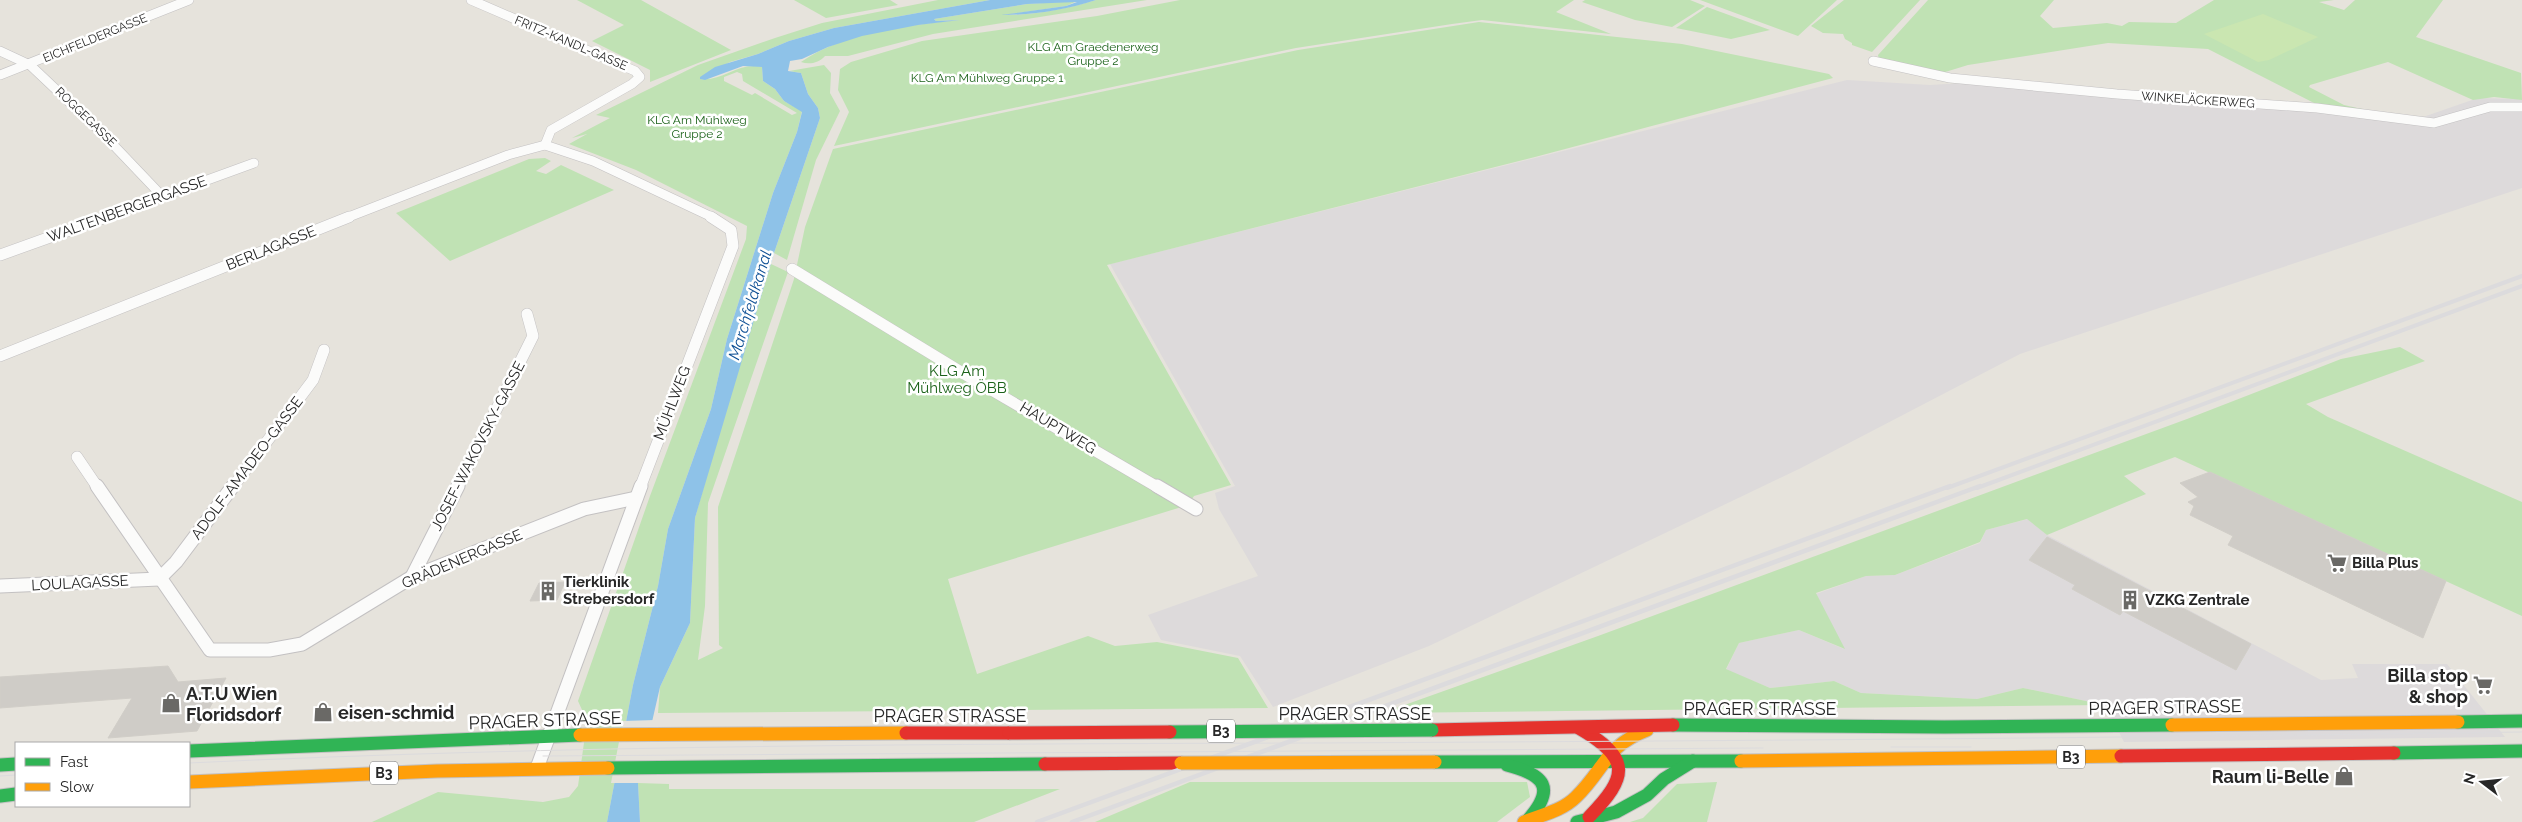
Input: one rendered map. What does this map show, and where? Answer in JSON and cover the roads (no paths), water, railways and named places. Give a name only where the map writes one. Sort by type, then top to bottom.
[{"type":"main road","name":"PRAGER STRASSE","points":[[190,751],[584,735],[1432,730],[1574,726],[1856,724],[1954,727],[2522,721]]},
{"type":"main road","points":[[1574,726],[1594,734],[1612,747],[1619,760],[1620,777],[1616,790],[1607,801],[1581,821]]},
{"type":"main road","points":[[1526,821],[1558,810],[1576,797],[1606,760],[1612,747],[1622,738],[1635,732],[1669,726]]},
{"type":"main road","name":"B3","points":[[190,782],[310,775],[578,767],[1606,760],[1693,762],[2522,750]]},
{"type":"main road","points":[[1488,762],[1517,766],[1530,772],[1542,783],[1545,793],[1541,804],[1526,821]]},
{"type":"main road","points":[[1581,821],[1616,812],[1647,795],[1664,779],[1693,762]]},
{"type":"main road","points":[[0,766],[15,764]]},
{"type":"main road","points":[[0,796],[15,794]]},
{"type":"street","name":"EICHFELDERGASSE","points":[[0,75],[30,65],[189,0]]},
{"type":"street","name":"FRITZ-KANDL-GASSE","points":[[471,0],[635,71],[640,77],[632,84],[551,130],[545,145]]},
{"type":"street","name":"ROGGEGASSE","points":[[0,51],[30,65],[102,133],[162,196]]},
{"type":"street","name":"WINKELÄCKERWEG","points":[[1873,61],[1950,78],[2117,94],[2317,108],[2434,123],[2490,107],[2522,107]]},
{"type":"street","name":"BERLAGASSE","points":[[2,352],[508,155],[545,145]]},
{"type":"street","name":"MÜHLWEG","points":[[536,768],[732,246],[731,230],[714,218],[639,181],[545,145]]},
{"type":"street","name":"WALTENBERGERGASSE","points":[[0,256],[254,163]]},
{"type":"street","name":"HAUPTWEG","points":[[792,269],[1196,509]]},
{"type":"street","name":"JOSEF-WAKOVSKY-GASSE","points":[[412,577],[533,336],[527,314]]},
{"type":"street","name":"ADOLF-AMADEO-GASSE","points":[[159,579],[176,562],[313,380],[324,350]]},
{"type":"street","points":[[78,457],[159,579]]},
{"type":"street","name":"GRÄDENERGASSE","points":[[159,579],[210,650],[269,650],[302,644],[412,577],[584,510],[636,498]]},
{"type":"street","name":"LOULAGASSE","points":[[0,586],[159,579]]},
{"type":"water","name":"Marchfeldkanal","points":[[990,0],[1096,0],[1073,7],[1037,13],[1001,15],[1066,6],[1077,2],[1027,4],[934,19],[936,21],[960,20],[918,25],[862,36],[828,47],[802,59],[790,61],[788,71],[801,73],[808,94],[818,108],[820,118],[774,253],[695,518],[690,623],[660,687],[638,783],[640,822],[607,822],[633,685],[658,586],[668,529],[711,409],[727,339],[773,193],[797,132],[802,112],[784,101],[775,89],[763,81],[762,67],[743,66],[705,80],[700,79],[700,77],[715,67],[758,54],[789,41],[834,28]]},
{"type":"tram line","points":[[190,763],[470,752],[752,747],[1918,739],[2522,732]]},
{"type":"tram line","points":[[1891,747],[1971,747]]},
{"type":"tram line","points":[[543,756],[1763,748]]},
{"type":"tram line","points":[[0,776],[15,775]]},
{"type":"railway","points":[[1947,488],[2522,276]]},
{"type":"railway","points":[[1977,488],[2522,286]]},
{"type":"railway","points":[[1037,822],[1950,486]]},
{"type":"railway","points":[[1072,822],[1980,486]]},
{"type":"place","name":"Billa Plus","points":[[2337,563]]},
{"type":"place","name":"Tierklinik Strebersdorf","points":[[548,591]]},
{"type":"place","name":"VZKG Zentrale","points":[[2130,600]]},
{"type":"place","name":"Billa stop & shop","points":[[2483,685]]},
{"type":"place","name":"A.T.U Wien Floridsdorf","points":[[171,703]]},
{"type":"place","name":"eisen-schmid","points":[[323,712]]},
{"type":"place","name":"Raum li-Belle","points":[[2344,776]]},
{"type":"park label","name":"KLG Am Graedenerweg Gruppe 2","points":[[1093,54]]},
{"type":"park label","name":"KLG Am Mühlweg Gruppe 1","points":[[987,78]]},
{"type":"park label","name":"KLG Am Mühlweg Gruppe 2","points":[[697,127]]},
{"type":"park label","name":"KLG Am Mühlweg ÖBB","points":[[957,380]]}]
